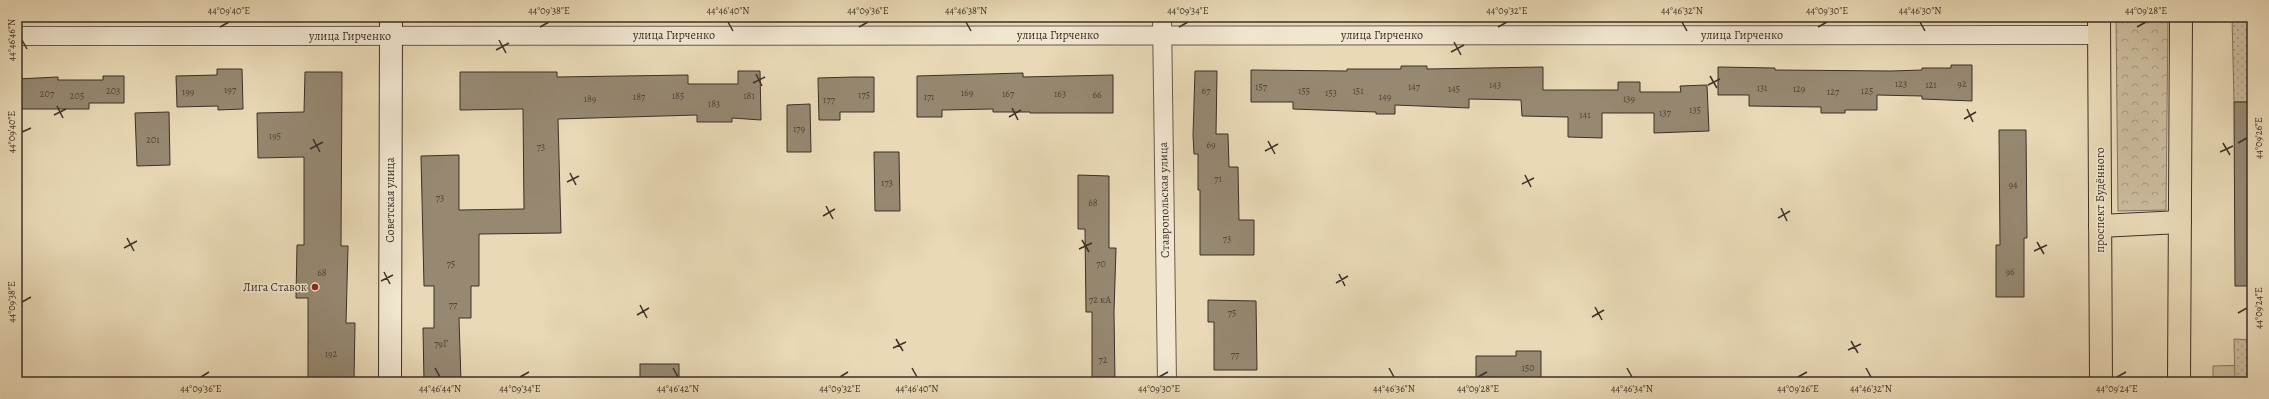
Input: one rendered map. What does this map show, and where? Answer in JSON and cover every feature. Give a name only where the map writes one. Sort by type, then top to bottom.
[{"type":"main road","points":[[2179,382],[2181,17]]},
{"type":"main road","name":"проспект Будённого","points":[[2099,26],[2102,382]]},
{"type":"main road","points":[[2100,226],[2180,222]]},
{"type":"street","name":"Ставропольская улица","points":[[1162,17],[1167,382]]},
{"type":"street","name":"улица Гирченко","points":[[17,36],[391,26],[1162,35],[2099,26]]},
{"type":"street","name":"Советская улица","points":[[390,382],[391,26]]},
{"type":"path","points":[[2208,381],[2252,380]]},
{"type":"green space","points":[[2116,17],[2168,17],[2166,210],[2118,211]]},
{"type":"green space","points":[[2232,17],[2252,17],[2252,102],[2234,102]]},
{"type":"green space","points":[[2234,339],[2252,340],[2252,382],[2235,382]]},
{"type":"green space","points":[[2252,365],[2252,382],[2213,382],[2213,366]]},
{"type":"building","points":[[1951,65],[1972,65],[1972,101],[1922,99],[1922,96],[1877,95],[1877,110],[1845,110],[1845,113],[1821,113],[1821,107],[1749,106],[1749,95],[1718,95],[1718,67],[1775,68],[1775,70],[1891,71],[1922,70],[1922,68],[1951,68]]},
{"type":"building","points":[[1401,66],[1427,66],[1427,69],[1543,67],[1543,90],[1618,90],[1618,82],[1640,82],[1640,92],[1681,92],[1680,86],[1707,85],[1709,131],[1654,133],[1654,113],[1602,113],[1602,138],[1568,137],[1568,117],[1522,116],[1521,100],[1469,99],[1469,108],[1395,105],[1395,114],[1293,109],[1293,102],[1251,102],[1251,70],[1347,71],[1347,69],[1401,69]]},
{"type":"building","points":[[217,69],[242,69],[243,109],[218,110],[218,106],[177,107],[176,76],[217,75]]},
{"type":"building","points":[[738,71],[760,71],[761,120],[732,118],[732,122],[697,122],[697,115],[558,119],[561,233],[479,234],[479,286],[471,286],[471,318],[459,318],[461,382],[424,382],[423,328],[434,328],[434,286],[424,286],[421,156],[459,155],[459,210],[524,209],[523,109],[460,110],[460,72],[557,72],[557,77],[688,75],[688,84],[738,84]]},
{"type":"building","points":[[1195,71],[1217,71],[1216,134],[1228,134],[1229,167],[1238,167],[1239,220],[1254,220],[1254,255],[1200,255],[1200,190],[1198,190],[1198,154],[1194,154],[1193,135]]},
{"type":"building","points":[[305,72],[342,72],[341,246],[348,246],[346,323],[355,323],[354,382],[308,382],[308,298],[296,298],[297,245],[304,245],[304,157],[258,158],[257,113],[304,112]]},
{"type":"building","points":[[1023,73],[1023,77],[1113,75],[1113,113],[993,112],[993,109],[942,110],[942,117],[917,117],[917,76]]},
{"type":"building","points":[[103,76],[124,76],[124,103],[89,103],[89,109],[17,109],[17,79],[58,77],[58,80],[103,80]]},
{"type":"building","points":[[874,77],[874,112],[840,112],[840,120],[819,120],[818,78]]},
{"type":"building","points":[[2234,102],[2252,102],[2252,286],[2235,286]]},
{"type":"building","points":[[810,104],[811,152],[787,152],[787,105]]},
{"type":"building","points":[[169,112],[170,165],[137,166],[135,113]]},
{"type":"building","points":[[1999,130],[2026,130],[2027,238],[2024,238],[2024,297],[1996,297],[1996,245],[2000,245]]},
{"type":"building","points":[[874,152],[899,152],[900,211],[875,211]]},
{"type":"building","points":[[1078,175],[1109,176],[1109,248],[1116,248],[1114,312],[1115,382],[1092,382],[1092,312],[1086,312],[1085,229],[1078,229]]},
{"type":"building","points":[[1208,300],[1256,301],[1257,370],[1214,370],[1214,322],[1208,322]]},
{"type":"building","points":[[1516,351],[1541,351],[1541,382],[1476,382],[1476,356],[1516,356]]},
{"type":"building","points":[[640,364],[679,364],[679,382],[640,382]]},
{"type":"place","name":"Лига Ставок","points":[[315,287]]}]
